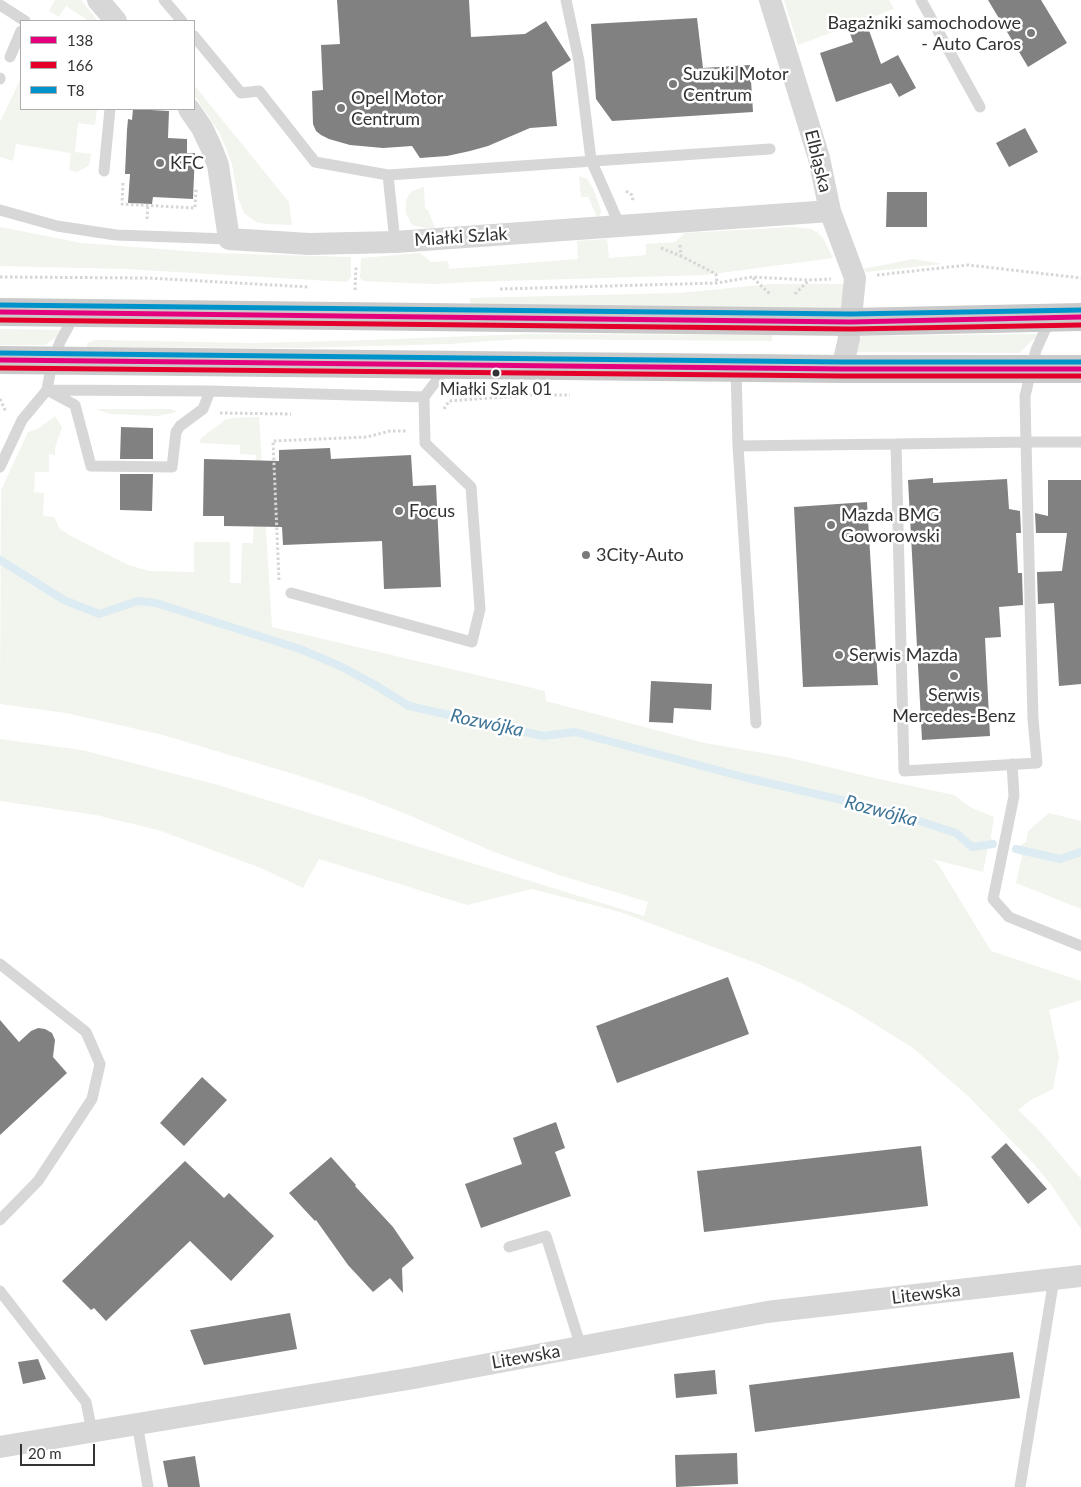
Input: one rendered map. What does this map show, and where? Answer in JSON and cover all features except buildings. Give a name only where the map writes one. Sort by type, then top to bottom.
[{"type":"main road","points":[[0,312],[851,322],[1081,316]]},
{"type":"main road","points":[[0,360],[842,369],[1081,369]]},
{"type":"street","points":[[98,0],[115,20]]},
{"type":"street","name":"Elbląska","points":[[770,0],[819,158],[830,211],[855,278],[849,338],[842,369]]},
{"type":"street","points":[[190,110],[202,128],[218,166],[229,239]]},
{"type":"street","name":"Miałki Szlak","points":[[229,239],[309,244],[395,242],[830,211]]},
{"type":"street","name":"Litewska","points":[[0,1448],[137,1423],[414,1378],[767,1312],[1081,1276]]},
{"type":"lane","points":[[164,0],[181,20]]},
{"type":"lane","points":[[566,0],[579,61],[591,160],[627,225]]},
{"type":"lane","points":[[921,0],[980,107]]},
{"type":"lane","points":[[0,5],[23,20]]},
{"type":"lane","points":[[10,57],[20,33]]},
{"type":"lane","points":[[195,37],[241,93],[260,91],[316,162],[388,175],[770,149]]},
{"type":"lane","points":[[104,171],[110,110]]},
{"type":"lane","points":[[388,175],[395,242]]},
{"type":"lane","points":[[0,210],[56,226],[116,235],[229,239]]},
{"type":"lane","points":[[0,467],[22,420],[48,390],[52,362],[76,312]]},
{"type":"lane","points":[[896,444],[904,771],[1037,763],[1033,719],[1026,396],[1036,350],[1050,318]]},
{"type":"lane","points":[[291,593],[472,642],[480,609],[471,488],[425,442],[424,398],[449,365]]},
{"type":"lane","points":[[736,368],[738,446],[756,723]]},
{"type":"lane","points":[[48,390],[210,391],[424,398]]},
{"type":"lane","points":[[48,390],[75,405],[91,466],[172,467],[176,432],[180,426],[203,409],[210,391]]},
{"type":"lane","points":[[738,446],[1081,442]]},
{"type":"lane","points":[[1012,764],[1014,796],[993,900],[1009,917],[1081,946]]},
{"type":"lane","points":[[0,964],[86,1032],[100,1064],[92,1099],[38,1181],[0,1220]]},
{"type":"lane","points":[[509,1248],[546,1236],[581,1347]]},
{"type":"lane","points":[[1020,1487],[1054,1279]]},
{"type":"lane","points":[[0,1291],[86,1402],[92,1431]]},
{"type":"lane","points":[[137,1423],[148,1487]]},
{"type":"path","points":[[622,159],[624,190],[632,195],[627,225]]},
{"type":"path","points":[[123,183],[122,204],[195,208],[196,181]]},
{"type":"path","points":[[147,222],[148,205]]},
{"type":"path","points":[[679,222],[681,256],[716,274],[717,283]]},
{"type":"path","points":[[968,265],[1081,278]]},
{"type":"path","points":[[0,276],[148,278],[316,288]]},
{"type":"path","points":[[346,289],[356,290],[356,278]]},
{"type":"path","points":[[498,289],[717,283],[752,278],[777,300]]},
{"type":"path","points":[[0,399],[6,412]]},
{"type":"path","points":[[291,593],[279,583],[273,441],[367,437],[390,431],[425,430]]},
{"type":"shaded area","points":[[55,0],[81,0],[97,20],[87,20],[66,6],[59,17],[49,11]]},
{"type":"shaded area","points":[[784,0],[889,0],[894,9],[798,45]]},
{"type":"shaded area","points":[[20,80],[20,110],[97,110],[95,125],[78,123],[75,152],[91,154],[89,165],[76,172],[69,170],[71,153],[16,144],[13,161],[0,157],[0,122]]},
{"type":"shaded area","points":[[195,86],[289,202],[292,225],[256,222],[244,213],[238,198],[232,164],[219,132],[195,96]]},
{"type":"shaded area","points":[[579,176],[587,179],[593,188],[601,210],[600,215],[597,217],[588,197],[581,197]]},
{"type":"shaded area","points":[[424,187],[425,208],[428,210],[435,228],[412,225],[406,213],[406,200],[409,195],[412,191]]},
{"type":"shaded area","points":[[0,227],[82,243],[213,253],[351,257],[351,277],[347,282],[125,269],[0,266]]},
{"type":"shaded area","points":[[793,227],[811,229],[818,233],[823,238],[833,258],[705,275],[435,284],[363,281],[360,278],[361,258],[420,253],[431,262],[448,261],[449,269],[578,259],[577,241],[607,239],[609,258],[646,255],[646,244],[675,242],[685,233]]},
{"type":"shaded area","points":[[913,259],[943,264],[866,272],[863,269]]},
{"type":"shaded area","points":[[771,284],[844,284],[843,308],[470,306],[470,298],[679,293]]},
{"type":"shaded area","points":[[0,329],[66,330],[45,345],[0,345]]},
{"type":"shaded area","points":[[527,334],[772,335],[772,341],[519,339],[450,344],[300,348],[87,347],[87,343],[95,340],[252,343]]},
{"type":"shaded area","points":[[1039,334],[1019,353],[850,352],[862,336]]},
{"type":"shaded area","points":[[96,409],[171,409],[177,412],[158,416],[110,414]]},
{"type":"shaded area","points":[[55,416],[62,427],[55,448],[55,455],[49,454],[49,472],[35,472],[34,492],[44,493],[43,516],[54,517],[60,529],[71,536],[128,565],[150,571],[194,572],[194,542],[230,542],[230,583],[241,583],[242,543],[253,543],[256,455],[240,454],[240,445],[200,443],[201,438],[225,420],[259,417],[272,627],[545,691],[546,701],[705,743],[786,757],[954,795],[970,807],[994,817],[991,836],[993,844],[988,847],[983,872],[932,859],[938,864],[991,951],[1081,981],[1081,1000],[1049,1010],[1059,1057],[1053,1089],[1031,1100],[1018,1110],[1038,1129],[1081,1179],[1081,1229],[1052,1186],[1034,1164],[969,1097],[913,1048],[852,1010],[803,984],[761,965],[620,912],[532,889],[467,905],[319,859],[303,888],[261,868],[158,830],[96,815],[0,801],[0,739],[82,750],[218,785],[644,916],[648,902],[562,876],[494,852],[404,813],[300,776],[163,735],[66,713],[0,704],[1,490],[28,432],[38,429]]},
{"type":"shaded area","points":[[1049,813],[1081,821],[1081,909],[1016,883],[1022,856],[1016,849],[1026,842],[1028,831]]},
{"type":"waterway","name":"Rozwójka","points":[[0,560],[64,600],[99,614],[138,601],[156,603],[300,649],[342,667],[409,706],[543,736],[575,732],[747,778],[889,811],[956,833],[972,847],[993,844]]},
{"type":"waterway","name":"Rozwójka","points":[[1016,849],[1060,859],[1081,852]]},
{"type":"transit line","name":"T8","points":[[0,305],[851,314],[1081,310]]},
{"type":"transit line","name":"138","points":[[0,312],[851,322],[1081,317]]},
{"type":"transit line","name":"166","points":[[0,320],[851,329],[1081,325]]},
{"type":"transit line","name":"T8","points":[[0,353],[842,362],[1081,362]]},
{"type":"transit line","name":"138","points":[[0,360],[842,369],[1081,369]]},
{"type":"transit line","name":"166","points":[[0,368],[842,376],[1081,376]]},
{"type":"place","name":"Bagażniki samochodowe - Auto Caros","points":[[1031,33]]},
{"type":"place","name":"Suzuki Motor Centrum","points":[[673,84]]},
{"type":"place","name":"Opel Motor Centrum","points":[[341,108]]},
{"type":"place","name":"KFC","points":[[160,163]]},
{"type":"place","name":"Miałki Szlak 01","points":[[496,373]]},
{"type":"place","name":"Focus","points":[[399,511]]},
{"type":"place","name":"Mazda BMG Goworowski","points":[[831,525]]},
{"type":"place","name":"3City-Auto","points":[[586,555]]},
{"type":"place","name":"Serwis Mazda","points":[[839,655]]},
{"type":"place","name":"Serwis Mercedes-Benz","points":[[954,676]]}]
